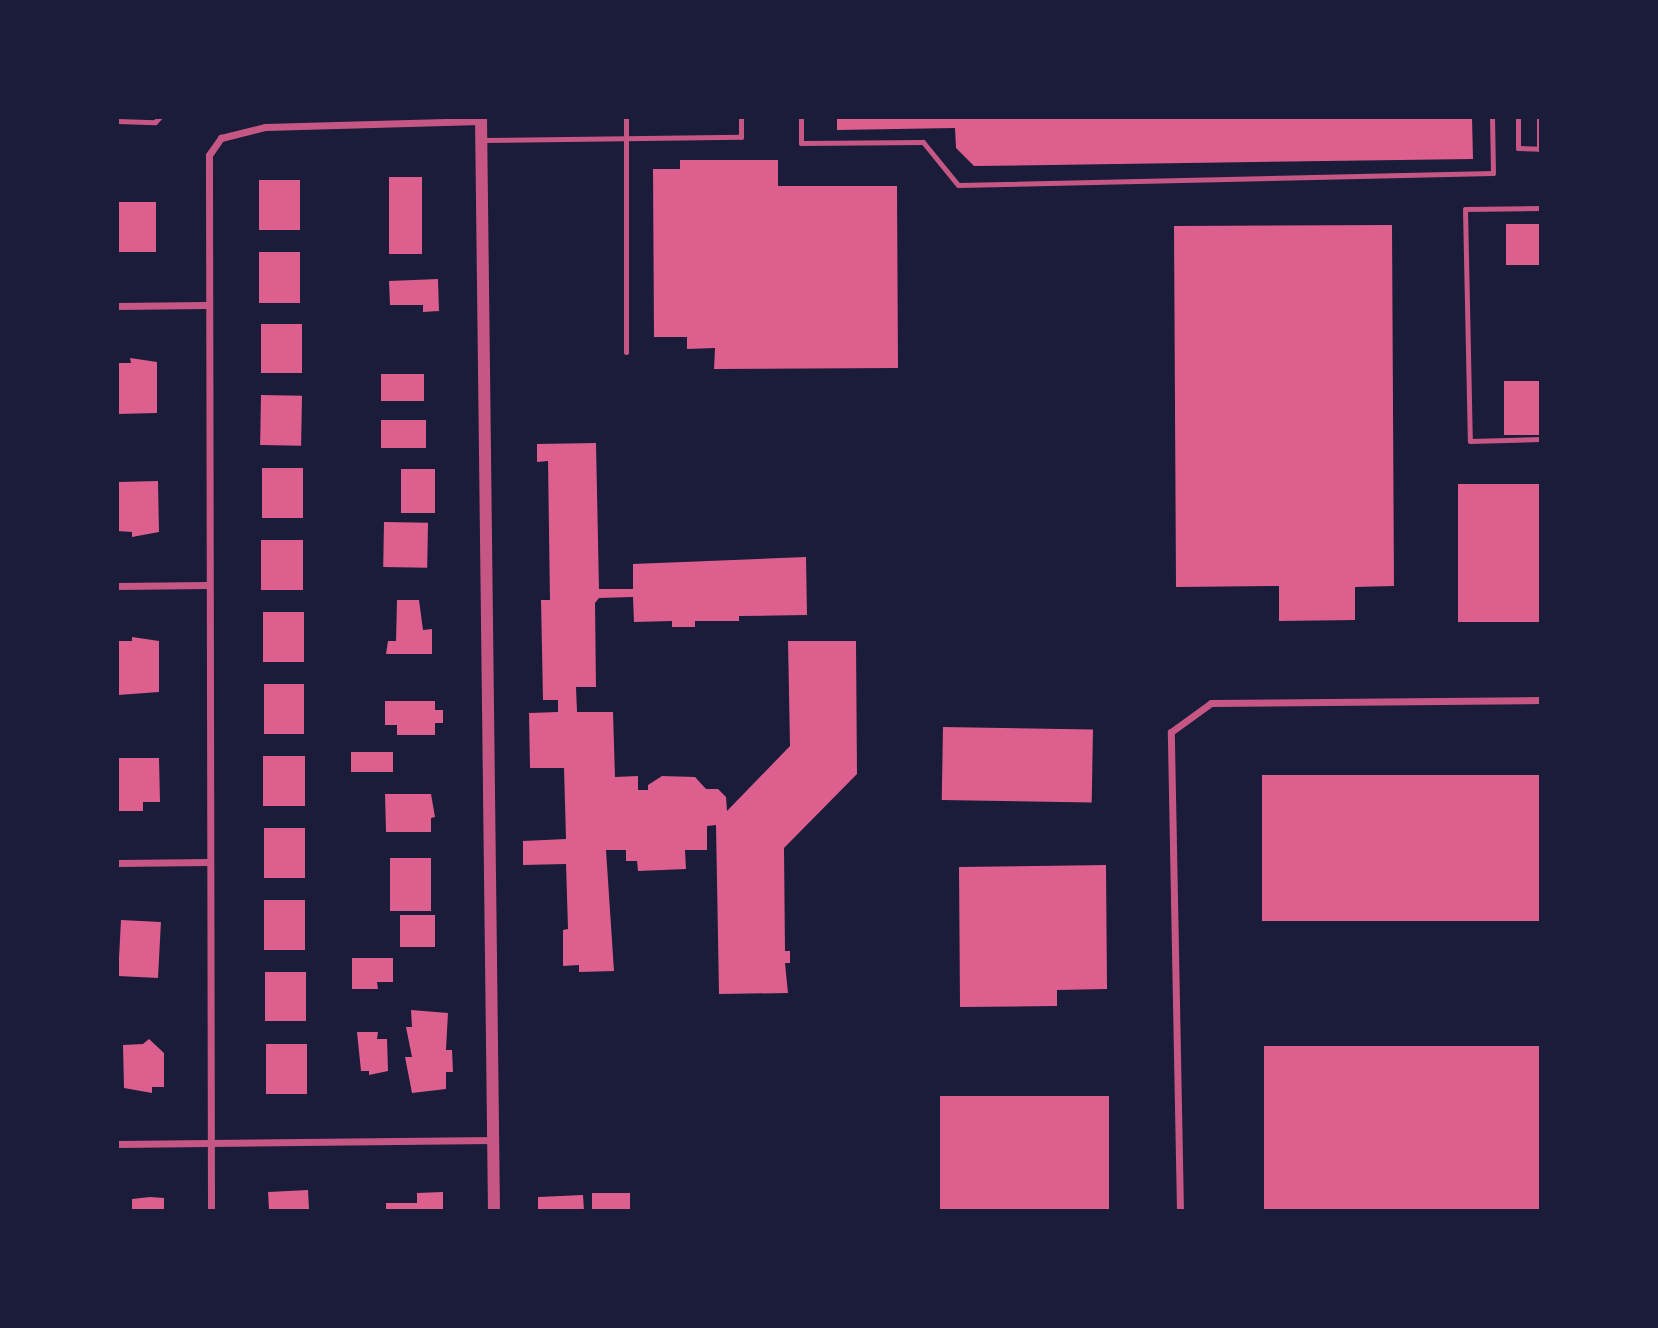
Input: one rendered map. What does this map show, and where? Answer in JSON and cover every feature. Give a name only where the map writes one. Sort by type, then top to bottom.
[{"type":"street","points":[[211,1211],[206,305],[206,174],[209,155],[221,138],[265,127],[481,119],[494,1211]]},
{"type":"street","points":[[117,306],[206,305]]},
{"type":"street","points":[[117,586],[208,585]]},
{"type":"street","points":[[1180,1211],[1171,732],[1211,703],[1541,700]]},
{"type":"street","points":[[117,863],[209,862]]},
{"type":"street","points":[[117,1144],[493,1139]]},
{"type":"lane","points":[[117,121],[156,122],[160,117]]},
{"type":"lane","points":[[626,117],[626,352]]},
{"type":"lane","points":[[481,139],[741,137],[741,117]]},
{"type":"lane","points":[[801,117],[802,143],[923,142],[958,185],[1493,173],[1492,117]]},
{"type":"lane","points":[[1518,117],[1518,148],[1540,149],[1539,117]]},
{"type":"lane","points":[[1541,208],[1465,209],[1470,441],[1541,439]]},
{"type":"building","points":[[837,117],[1472,117],[1473,159],[974,166],[956,148],[955,128],[837,130]]},
{"type":"building","points":[[680,160],[778,160],[778,186],[897,186],[898,368],[714,369],[715,348],[687,349],[687,337],[654,337],[653,169],[680,169]]},
{"type":"building","points":[[389,177],[422,177],[422,254],[389,254]]},
{"type":"building","points":[[259,180],[300,180],[300,230],[259,230]]},
{"type":"building","points":[[117,202],[156,202],[156,252],[117,252]]},
{"type":"building","points":[[1506,224],[1541,224],[1541,265],[1506,265]]},
{"type":"building","points":[[1392,225],[1394,586],[1355,587],[1355,620],[1279,621],[1279,586],[1176,587],[1174,226]]},
{"type":"building","points":[[259,252],[300,252],[300,303],[259,303]]},
{"type":"building","points":[[438,279],[439,311],[423,312],[423,305],[390,305],[389,281]]},
{"type":"building","points":[[261,324],[302,324],[302,373],[261,373]]},
{"type":"building","points":[[130,358],[157,362],[157,413],[117,414],[117,363],[131,363]]},
{"type":"building","points":[[381,374],[424,374],[424,401],[381,401]]},
{"type":"building","points":[[1504,381],[1541,381],[1541,435],[1504,435]]},
{"type":"building","points":[[261,395],[302,396],[301,446],[260,445]]},
{"type":"building","points":[[381,420],[426,420],[426,448],[381,448]]},
{"type":"building","points":[[596,443],[599,589],[633,589],[633,564],[806,557],[807,615],[739,616],[739,621],[695,621],[695,627],[672,627],[672,621],[634,622],[633,597],[599,598],[595,603],[596,687],[576,687],[577,712],[613,712],[615,777],[638,776],[638,790],[648,790],[648,785],[662,776],[695,777],[706,789],[718,789],[726,797],[727,811],[790,746],[788,641],[856,641],[857,774],[784,848],[785,951],[790,951],[790,963],[785,963],[788,993],[719,994],[716,825],[707,826],[707,850],[685,850],[686,869],[638,871],[637,861],[626,861],[626,850],[606,850],[614,971],[579,972],[579,965],[563,966],[563,930],[568,929],[566,864],[523,865],[523,841],[566,839],[564,768],[530,768],[529,713],[558,712],[558,700],[543,700],[541,600],[550,600],[548,461],[537,462],[537,444]]},
{"type":"building","points":[[262,468],[303,468],[303,518],[262,518]]},
{"type":"building","points":[[401,469],[435,469],[435,513],[401,513]]},
{"type":"building","points":[[158,481],[159,532],[132,537],[132,532],[117,531],[117,482]]},
{"type":"building","points":[[1458,484],[1541,484],[1541,622],[1458,622]]},
{"type":"building","points":[[384,522],[428,523],[427,568],[383,567]]},
{"type":"building","points":[[261,540],[303,540],[303,590],[261,590]]},
{"type":"building","points":[[397,600],[419,600],[423,630],[432,629],[432,654],[386,654],[388,641],[396,641]]},
{"type":"building","points":[[263,612],[304,612],[304,662],[263,662]]},
{"type":"building","points":[[132,637],[159,641],[159,692],[118,695],[118,641],[132,641]]},
{"type":"building","points":[[264,684],[304,684],[304,734],[264,734]]},
{"type":"building","points":[[385,701],[435,701],[435,710],[443,710],[443,723],[435,723],[435,735],[397,735],[397,725],[385,725]]},
{"type":"building","points":[[943,727],[1093,730],[1092,803],[942,800]]},
{"type":"building","points":[[351,752],[393,752],[393,772],[351,772]]},
{"type":"building","points":[[263,756],[305,756],[305,806],[263,806]]},
{"type":"building","points":[[117,758],[159,758],[160,802],[143,802],[143,811],[118,811]]},
{"type":"building","points":[[1262,775],[1541,775],[1541,921],[1262,921]]},
{"type":"building","points":[[385,794],[431,794],[435,817],[431,818],[431,832],[386,832]]},
{"type":"building","points":[[264,828],[305,828],[305,878],[264,878]]},
{"type":"building","points":[[390,858],[431,858],[431,911],[390,911]]},
{"type":"building","points":[[1106,865],[1107,989],[1057,990],[1057,1006],[960,1007],[959,867]]},
{"type":"building","points":[[264,900],[305,900],[305,950],[264,950]]},
{"type":"building","points":[[400,915],[435,915],[435,947],[400,947]]},
{"type":"building","points":[[121,920],[161,922],[158,978],[118,976]]},
{"type":"building","points":[[352,958],[393,958],[393,982],[377,982],[378,989],[352,989]]},
{"type":"building","points":[[265,972],[306,972],[306,1021],[265,1021]]},
{"type":"building","points":[[411,1010],[448,1013],[446,1050],[452,1050],[453,1072],[446,1072],[446,1089],[412,1093],[405,1057],[412,1057],[406,1027],[412,1027]]},
{"type":"building","points":[[357,1032],[378,1032],[377,1039],[387,1039],[388,1071],[369,1075],[369,1071],[361,1071]]},
{"type":"building","points":[[149,1039],[164,1053],[164,1087],[152,1087],[152,1093],[124,1088],[123,1045],[143,1044]]},
{"type":"building","points":[[266,1044],[307,1044],[307,1094],[266,1094]]},
{"type":"building","points":[[1264,1046],[1541,1046],[1541,1211],[1264,1211]]},
{"type":"building","points":[[940,1096],[1109,1096],[1109,1211],[940,1211]]},
{"type":"building","points":[[308,1190],[309,1211],[269,1211],[268,1192]]},
{"type":"building","points":[[443,1192],[443,1211],[386,1211],[386,1203],[417,1203],[417,1193]]},
{"type":"building","points":[[592,1193],[630,1193],[630,1211],[592,1211]]},
{"type":"building","points":[[583,1195],[584,1211],[538,1211],[538,1197]]},
{"type":"building","points":[[164,1198],[164,1211],[132,1211],[132,1199]]}]
